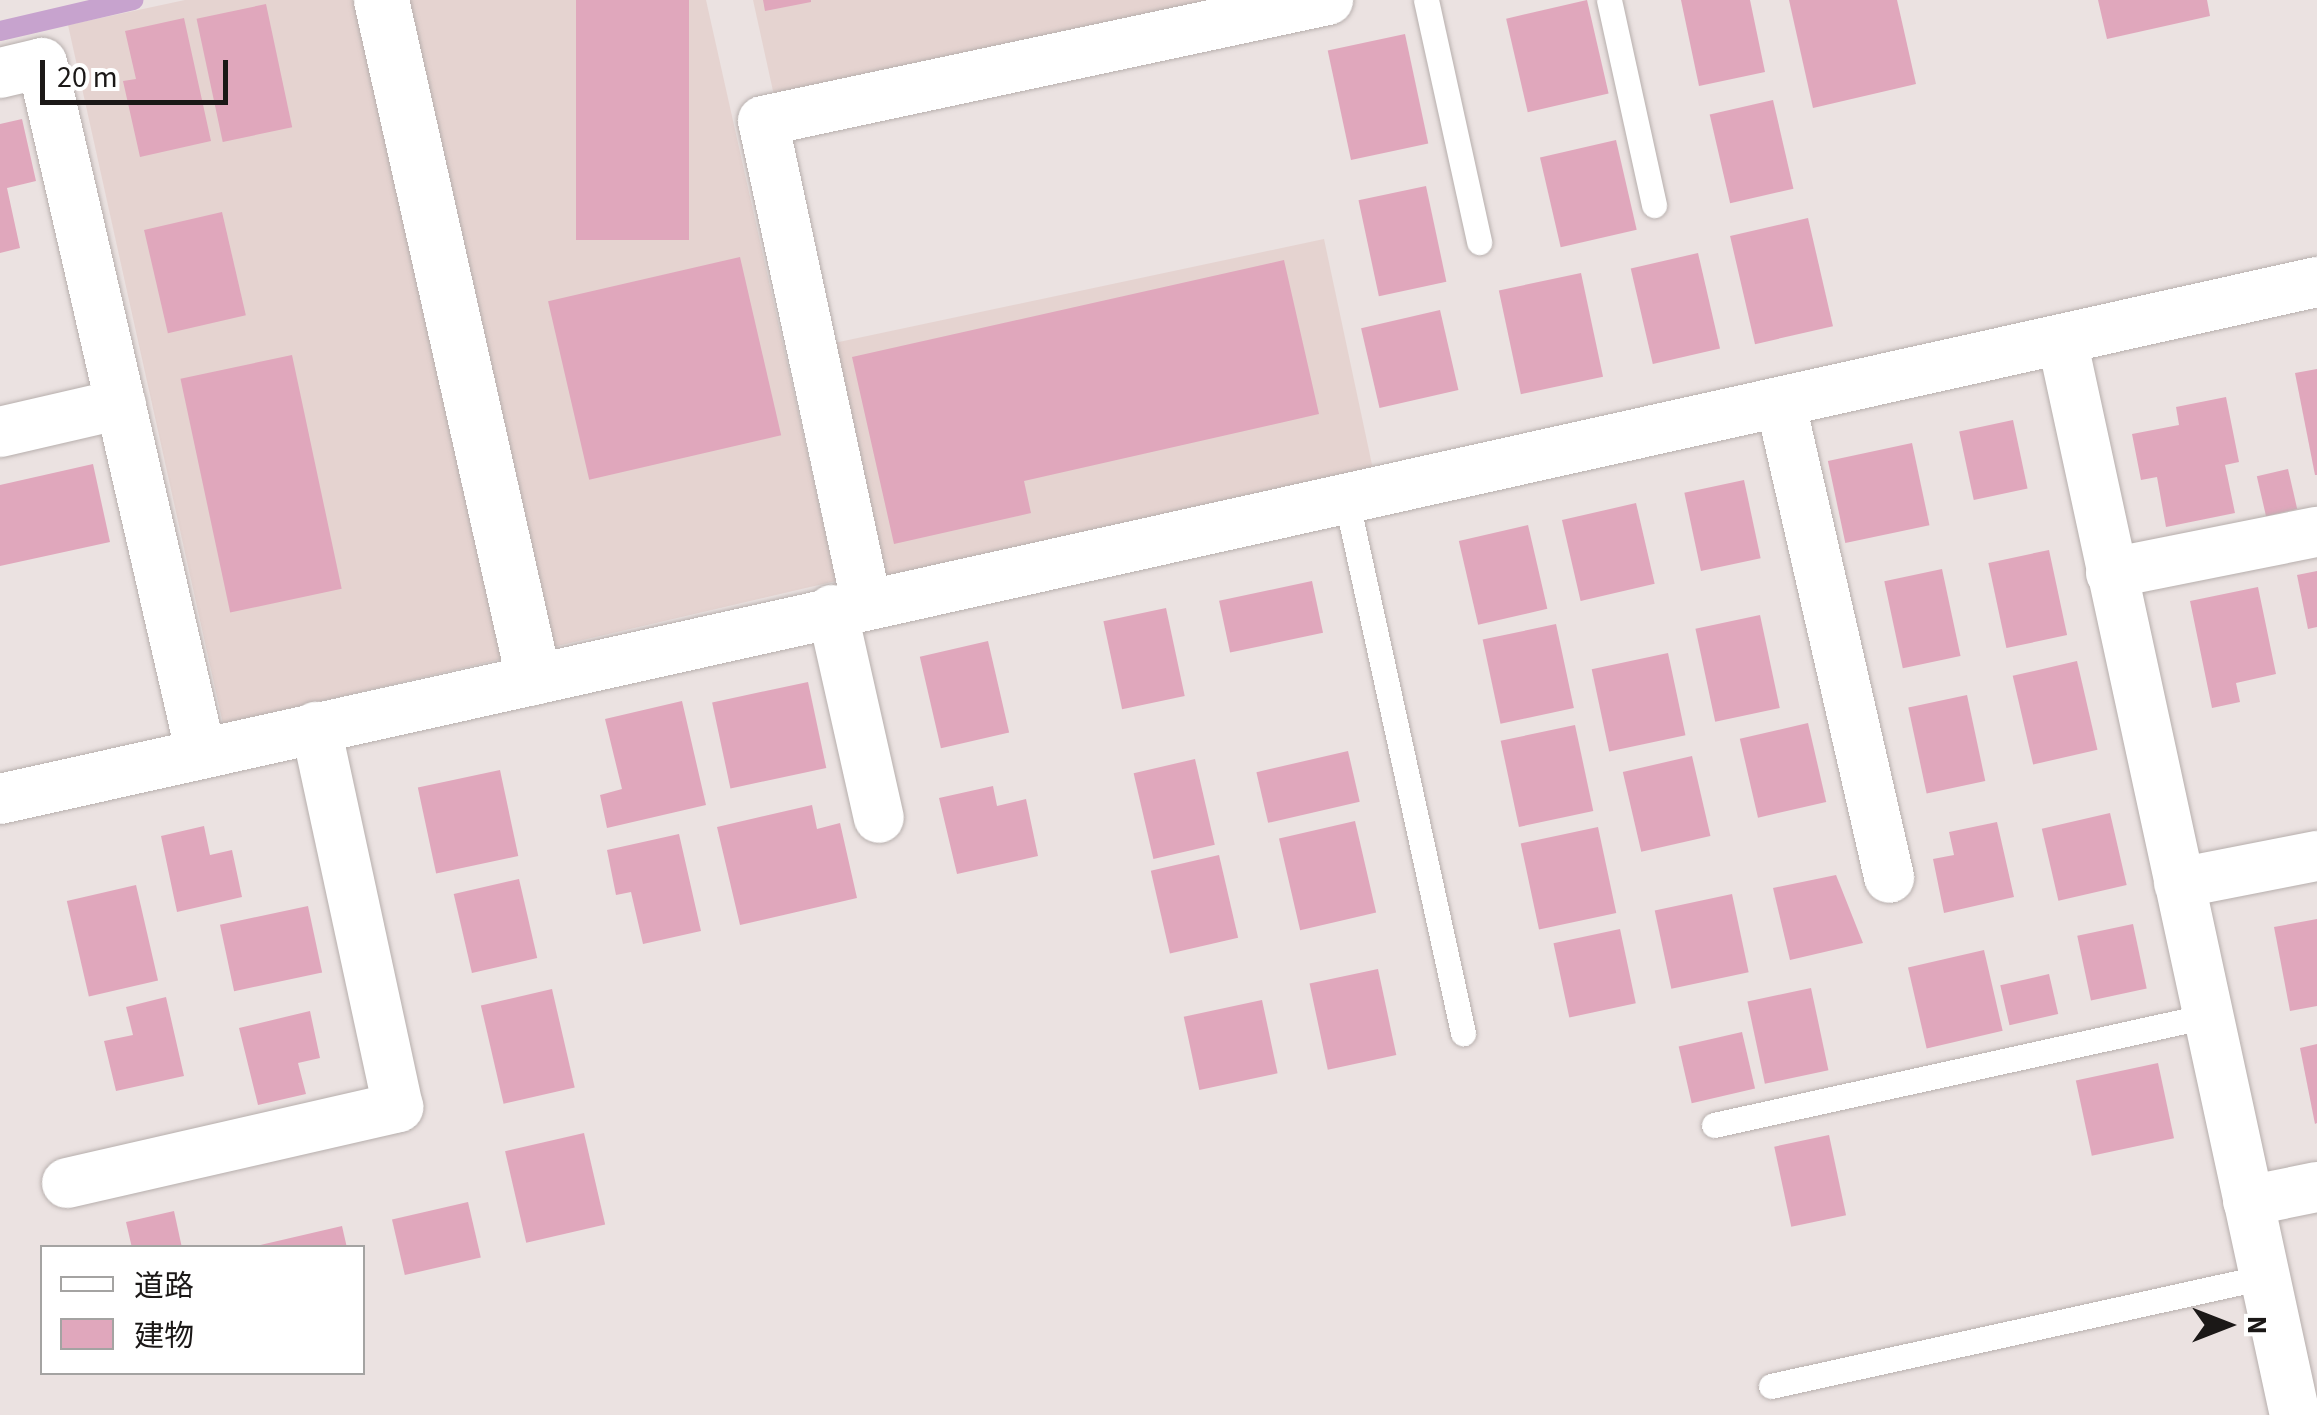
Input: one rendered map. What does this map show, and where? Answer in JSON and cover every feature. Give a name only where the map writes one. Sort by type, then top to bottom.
[{"type":"street","points":[[381,0],[533,676]]},
{"type":"street","points":[[879,818],[849,606],[763,121],[1328,0]]},
{"type":"street","points":[[0,73],[42,63],[202,754]]},
{"type":"street","points":[[0,799],[849,606],[2063,344],[2317,282]]},
{"type":"street","points":[[2063,344],[2295,1415]]},
{"type":"street","points":[[0,432],[121,404]]},
{"type":"street","points":[[1781,405],[1889,878]]},
{"type":"street","points":[[2111,572],[2317,532]]},
{"type":"street","points":[[67,1182],[398,1106],[316,727]]},
{"type":"street","points":[[2179,883],[2317,856]]},
{"type":"street","points":[[2248,1201],[2317,1186]]},
{"type":"lane","points":[[1426,0],[1480,242]]},
{"type":"lane","points":[[1608,0],[1654,204]]},
{"type":"lane","points":[[1346,498],[1463,1033]]},
{"type":"lane","points":[[1714,1125],[2207,1016]]},
{"type":"lane","points":[[1771,1386],[2264,1277]]},
{"type":"shaded area","points":[[185,0],[706,0],[836,581],[223,724],[68,25]]},
{"type":"shaded area","points":[[753,0],[1221,0],[775,100]]},
{"type":"shaded area","points":[[1324,239],[1374,473],[883,577],[833,343]]},
{"type":"building","points":[[576,0],[689,0],[689,240],[576,240]]},
{"type":"building","points":[[763,0],[811,0],[811,2],[765,11]]},
{"type":"building","points":[[1587,0],[1609,94],[1528,112],[1506,19]]},
{"type":"building","points":[[1681,0],[1750,0],[1765,72],[1699,86]]},
{"type":"building","points":[[1789,0],[1897,0],[1916,84],[1813,108]]},
{"type":"building","points":[[2098,0],[2207,0],[2210,16],[2107,39]]},
{"type":"building","points":[[266,4],[292,127],[223,142],[197,19]]},
{"type":"building","points":[[184,18],[211,141],[140,157],[123,81],[136,79],[125,31]]},
{"type":"building","points":[[1405,34],[1428,144],[1351,160],[1328,50]]},
{"type":"building","points":[[1773,100],[1793,189],[1730,203],[1710,115]]},
{"type":"building","points":[[22,119],[36,181],[7,188],[20,248],[0,253],[0,124]]},
{"type":"building","points":[[1616,140],[1637,230],[1561,247],[1540,158]]},
{"type":"building","points":[[1426,186],[1446,282],[1379,296],[1359,200]]},
{"type":"building","points":[[222,212],[246,315],[168,333],[144,230]]},
{"type":"building","points":[[1808,218],[1833,326],[1755,344],[1730,236]]},
{"type":"building","points":[[1698,253],[1720,348],[1653,364],[1631,269]]},
{"type":"building","points":[[740,257],[781,435],[589,480],[548,301]]},
{"type":"building","points":[[1284,260],[1319,414],[1024,481],[1031,513],[894,544],[852,357]]},
{"type":"building","points":[[1581,273],[1603,377],[1521,394],[1499,290]]},
{"type":"building","points":[[1440,310],[1458,390],[1380,408],[1361,328]]},
{"type":"building","points":[[292,355],[342,589],[230,612],[180,379]]},
{"type":"building","points":[[2317,369],[2317,475],[2315,475],[2295,373]]},
{"type":"building","points":[[2226,397],[2239,462],[2225,465],[2235,513],[2166,527],[2157,477],[2141,480],[2132,434],[2179,425],[2176,407]]},
{"type":"building","points":[[2013,420],[2028,488],[1974,500],[1959,431]]},
{"type":"building","points":[[1912,443],[1929,525],[1845,543],[1828,461]]},
{"type":"building","points":[[93,464],[110,542],[0,566],[0,485]]},
{"type":"building","points":[[2288,469],[2297,509],[2266,516],[2257,476]]},
{"type":"building","points":[[1744,480],[1761,558],[1701,571],[1684,493]]},
{"type":"building","points":[[1636,503],[1655,584],[1581,601],[1562,520]]},
{"type":"building","points":[[1528,525],[1547,609],[1478,625],[1459,541]]},
{"type":"building","points":[[2049,550],[2067,635],[2006,648],[1988,563]]},
{"type":"building","points":[[1942,569],[1961,656],[1903,668],[1884,581]]},
{"type":"building","points":[[2317,571],[2317,627],[2308,629],[2297,575]]},
{"type":"building","points":[[1312,581],[1323,633],[1230,653],[1219,601]]},
{"type":"building","points":[[2258,587],[2276,674],[2236,683],[2240,702],[2212,708],[2190,601]]},
{"type":"building","points":[[1166,608],[1185,696],[1122,709],[1103,621]]},
{"type":"building","points":[[1760,615],[1780,708],[1715,722],[1695,629]]},
{"type":"building","points":[[1556,624],[1574,708],[1501,724],[1483,640]]},
{"type":"building","points":[[988,641],[1009,733],[941,748],[920,657]]},
{"type":"building","points":[[1668,653],[1685,735],[1609,751],[1592,669]]},
{"type":"building","points":[[2077,661],[2097,750],[2033,765],[2013,676]]},
{"type":"building","points":[[808,682],[826,768],[730,788],[712,702]]},
{"type":"building","points":[[1967,695],[1985,781],[1927,794],[1908,707]]},
{"type":"building","points":[[682,701],[706,805],[607,828],[600,795],[622,789],[605,719]]},
{"type":"building","points":[[1808,723],[1826,802],[1758,818],[1740,739]]},
{"type":"building","points":[[1575,725],[1593,811],[1519,827],[1501,741]]},
{"type":"building","points":[[1348,751],[1360,802],[1268,823],[1256,772]]},
{"type":"building","points":[[1692,756],[1710,836],[1641,852],[1623,772]]},
{"type":"building","points":[[1195,759],[1215,845],[1153,859],[1134,773]]},
{"type":"building","points":[[500,770],[518,856],[436,874],[418,787]]},
{"type":"building","points":[[993,786],[997,806],[1026,799],[1038,856],[957,874],[939,798]]},
{"type":"building","points":[[812,805],[817,829],[840,823],[857,898],[740,925],[717,827]]},
{"type":"building","points":[[2110,813],[2127,885],[2058,901],[2042,829]]},
{"type":"building","points":[[1355,821],[1376,913],[1300,930],[1279,839]]},
{"type":"building","points":[[1997,822],[2014,897],[1944,913],[1933,859],[1954,855],[1949,832]]},
{"type":"building","points":[[204,826],[210,855],[232,850],[242,897],[177,912],[161,836]]},
{"type":"building","points":[[1598,827],[1616,913],[1539,930],[1521,843]]},
{"type":"building","points":[[679,834],[701,931],[643,944],[631,892],[616,895],[607,850]]},
{"type":"building","points":[[1219,855],[1238,938],[1170,954],[1151,871]]},
{"type":"building","points":[[1836,875],[1863,943],[1790,960],[1773,888]]},
{"type":"building","points":[[519,879],[537,958],[472,973],[454,894]]},
{"type":"building","points":[[136,885],[158,980],[89,996],[67,901]]},
{"type":"building","points":[[1732,894],[1749,972],[1671,989],[1655,910]]},
{"type":"building","points":[[308,906],[322,973],[234,991],[220,925]]},
{"type":"building","points":[[2317,919],[2317,1006],[2290,1011],[2274,927]]},
{"type":"building","points":[[2133,924],[2147,989],[2091,1000],[2077,936]]},
{"type":"building","points":[[1620,929],[1636,1003],[1569,1017],[1553,943]]},
{"type":"building","points":[[1984,950],[2003,1031],[1927,1048],[1908,968]]},
{"type":"building","points":[[1378,969],[1396,1055],[1328,1070],[1310,984]]},
{"type":"building","points":[[2049,974],[2058,1014],[2010,1025],[2000,985]]},
{"type":"building","points":[[1811,988],[1828,1070],[1765,1084],[1747,1002]]},
{"type":"building","points":[[552,989],[575,1087],[504,1104],[481,1005]]},
{"type":"building","points":[[166,997],[184,1076],[116,1091],[104,1041],[133,1035],[126,1007]]},
{"type":"building","points":[[1262,1000],[1278,1073],[1199,1090],[1184,1017]]},
{"type":"building","points":[[310,1011],[320,1058],[298,1063],[306,1094],[258,1105],[239,1028]]},
{"type":"building","points":[[1742,1032],[1755,1089],[1692,1103],[1679,1047]]},
{"type":"building","points":[[2317,1044],[2317,1123],[2315,1124],[2300,1048]]},
{"type":"building","points":[[2158,1063],[2174,1138],[2092,1156],[2076,1080]]},
{"type":"building","points":[[584,1133],[605,1225],[526,1243],[505,1151]]},
{"type":"building","points":[[1829,1135],[1846,1215],[1791,1227],[1774,1147]]},
{"type":"building","points":[[468,1202],[481,1258],[405,1275],[392,1220]]},
{"type":"building","points":[[174,1211],[181,1245],[131,1245],[126,1222]]},
{"type":"building","points":[[342,1226],[346,1245],[260,1245]]},
{"type":"waterway","points":[[0,31],[133,0]]}]
